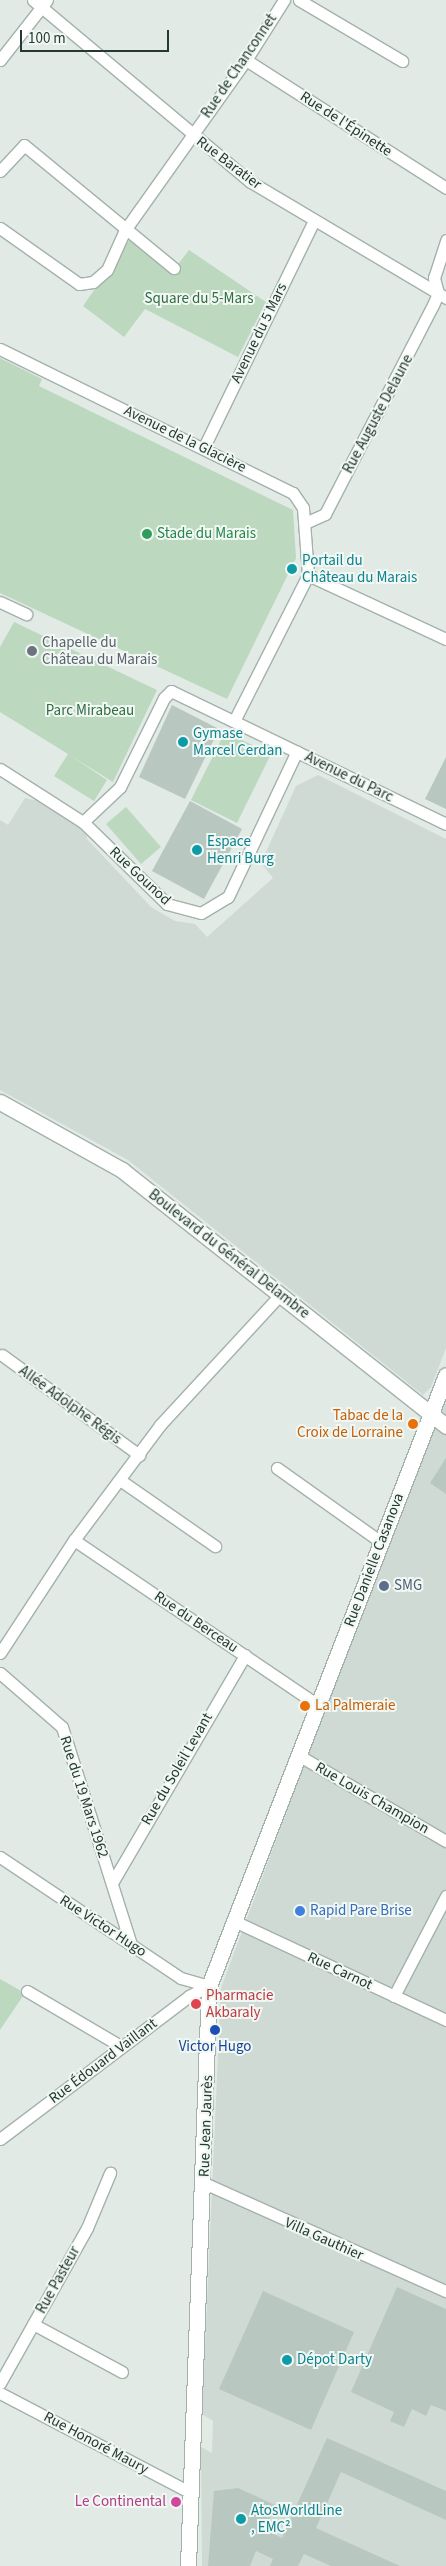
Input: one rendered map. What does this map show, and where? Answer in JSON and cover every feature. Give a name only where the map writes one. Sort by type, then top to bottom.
[{"type":"street","name":"Rue de Chanconnet","points":[[0,228],[79,284],[93,282],[107,270],[125,230],[246,60],[284,0]]},
{"type":"street","points":[[299,0],[402,61]]},
{"type":"street","points":[[0,60],[40,3]]},
{"type":"street","name":"Rue Baratier","points":[[40,3],[192,135],[251,182],[442,295]]},
{"type":"street","name":"Rue de l'Épinette","points":[[246,60],[446,188]]},
{"type":"street","points":[[0,171],[24,145],[125,230],[174,268]]},
{"type":"street","name":"Avenue du 5 Mars","points":[[204,447],[314,220]]},
{"type":"street","points":[[442,295],[434,278],[446,240]]},
{"type":"street","name":"Rue Auguste Delaune","points":[[305,523],[325,514],[442,295]]},
{"type":"street","name":"Avenue de la Glacière","points":[[0,350],[204,447],[300,498],[305,523],[308,575]]},
{"type":"street","points":[[234,721],[308,575],[446,639]]},
{"type":"street","points":[[0,602],[26,614]]},
{"type":"street","name":"Avenue du Parc","points":[[83,822],[120,787],[164,698],[171,691],[446,824]]},
{"type":"street","name":"Rue Gounod","points":[[0,769],[83,822],[167,904],[201,912],[228,897],[296,751]]},
{"type":"street","name":"Boulevard du Général Delambre","points":[[0,1102],[122,1170],[281,1294],[430,1416],[446,1426]]},
{"type":"street","points":[[0,1653],[74,1540],[160,1425],[281,1294]]},
{"type":"street","name":"Allée Adolphe Régis","points":[[2,1355],[139,1455]]},
{"type":"street","name":"Rue Danielle Casanova","points":[[318,1705],[446,1375]]},
{"type":"street","points":[[278,1468],[381,1542]]},
{"type":"street","points":[[120,1480],[215,1546]]},
{"type":"street","name":"Rue du Berceau","points":[[74,1540],[318,1705]]},
{"type":"street","name":"Rue du Soleil Levant","points":[[112,1883],[245,1655]]},
{"type":"street","name":"Rue du 19 Mars 1962","points":[[0,1673],[62,1727],[131,1945]]},
{"type":"street","name":"Rue Jean Jaurès","points":[[188,2566],[204,2183],[209,1986],[318,1705]]},
{"type":"street","name":"Rue Louis Champion","points":[[298,1755],[446,1841]]},
{"type":"street","name":"Rue Victor Hugo","points":[[0,1857],[182,1978],[209,1986]]},
{"type":"street","points":[[394,1996],[446,1896]]},
{"type":"street","name":"Rue Carnot","points":[[234,1921],[446,2020]]},
{"type":"street","name":"Rue Édouard Vaillant","points":[[0,2139],[189,1996],[209,1986]]},
{"type":"street","points":[[27,1991],[122,2047]]},
{"type":"street","name":"Rue Pasteur","points":[[0,2383],[87,2228],[110,2173]]},
{"type":"street","name":"Villa Gauthier","points":[[204,2183],[446,2291]]},
{"type":"street","points":[[33,2324],[122,2372]]},
{"type":"street","name":"Rue Honoré Maury","points":[[0,2393],[191,2493]]},
{"type":"shaded area","points":[[318,775],[446,839],[446,1348],[431,1387],[423,1395],[128,1160],[0,1090],[0,820],[8,825],[25,798],[43,802],[86,830],[87,839],[151,907],[175,921],[195,924],[207,937],[273,878],[261,863],[296,786]]},
{"type":"shaded area","points":[[446,1401],[446,2566],[202,2566],[201,2447],[212,2453],[213,2421],[202,2414],[221,1988],[375,1575]]},
{"type":"green space","name":"Square du 5-Mars","points":[[130,239],[172,272],[189,250],[266,302],[238,357],[145,309],[124,337],[83,306]]},
{"type":"green space","name":"Stade du Marais","points":[[0,358],[42,379],[39,386],[293,510],[296,558],[227,699],[0,593]]},
{"type":"green space","name":"Parc Mirabeau","points":[[14,622],[157,690],[113,782],[71,756],[107,780],[94,801],[54,776],[68,754],[0,712],[0,647]]},
{"type":"green space","points":[[225,732],[271,754],[237,823],[191,800]]},
{"type":"green space","points":[[126,807],[161,847],[141,864],[106,824]]},
{"type":"green space","points":[[0,1979],[25,1993],[0,2030]]},
{"type":"building","name":"Gymase Marcel Cerdan","points":[[172,705],[219,729],[185,799],[139,777]]},
{"type":"building","points":[[446,757],[446,809],[425,799]]},
{"type":"building","name":"Espace Henri Burg","points":[[190,801],[242,829],[204,899],[152,871]]},
{"type":"building","points":[[446,1458],[446,1494],[430,1483]]},
{"type":"building","points":[[397,2287],[446,2309],[446,2411],[431,2405],[426,2416],[412,2409],[404,2427],[390,2421],[394,2412],[351,2392]]},
{"type":"building","name":"Dépot Darty","points":[[263,2291],[354,2332],[311,2430],[219,2389]]},
{"type":"building","points":[[327,2438],[446,2491],[446,2520],[341,2472],[316,2528],[400,2566],[331,2566],[304,2554],[298,2566],[270,2566],[273,2559],[256,2551],[250,2566],[208,2566],[214,2491],[238,2488],[275,2505],[266,2530],[282,2538]]},
{"type":"place","name":"Stade du Marais","points":[[147,534]]},
{"type":"place","name":"Portail du Château du Marais","points":[[292,569]]},
{"type":"place","name":"Chapelle du Château du Marais","points":[[32,651]]},
{"type":"place","name":"Gymase Marcel Cerdan","points":[[183,742]]},
{"type":"place","name":"Espace Henri Burg","points":[[197,850]]},
{"type":"place","name":"Tabac de la Croix de Lorraine","points":[[413,1424]]},
{"type":"place","name":"SMG","points":[[384,1586]]},
{"type":"place","name":"La Palmeraie","points":[[305,1706]]},
{"type":"place","name":"Rapid Pare Brise","points":[[300,1911]]},
{"type":"place","name":"Pharmacie Akbaraly","points":[[196,2004]]},
{"type":"place","name":"Victor Hugo","points":[[215,2030]]},
{"type":"place","name":"Dépot Darty","points":[[287,2360]]},
{"type":"place","name":"Le Continental","points":[[176,2502]]},
{"type":"place","name":"AtosWorldLine , EMC²","points":[[241,2519]]}]
